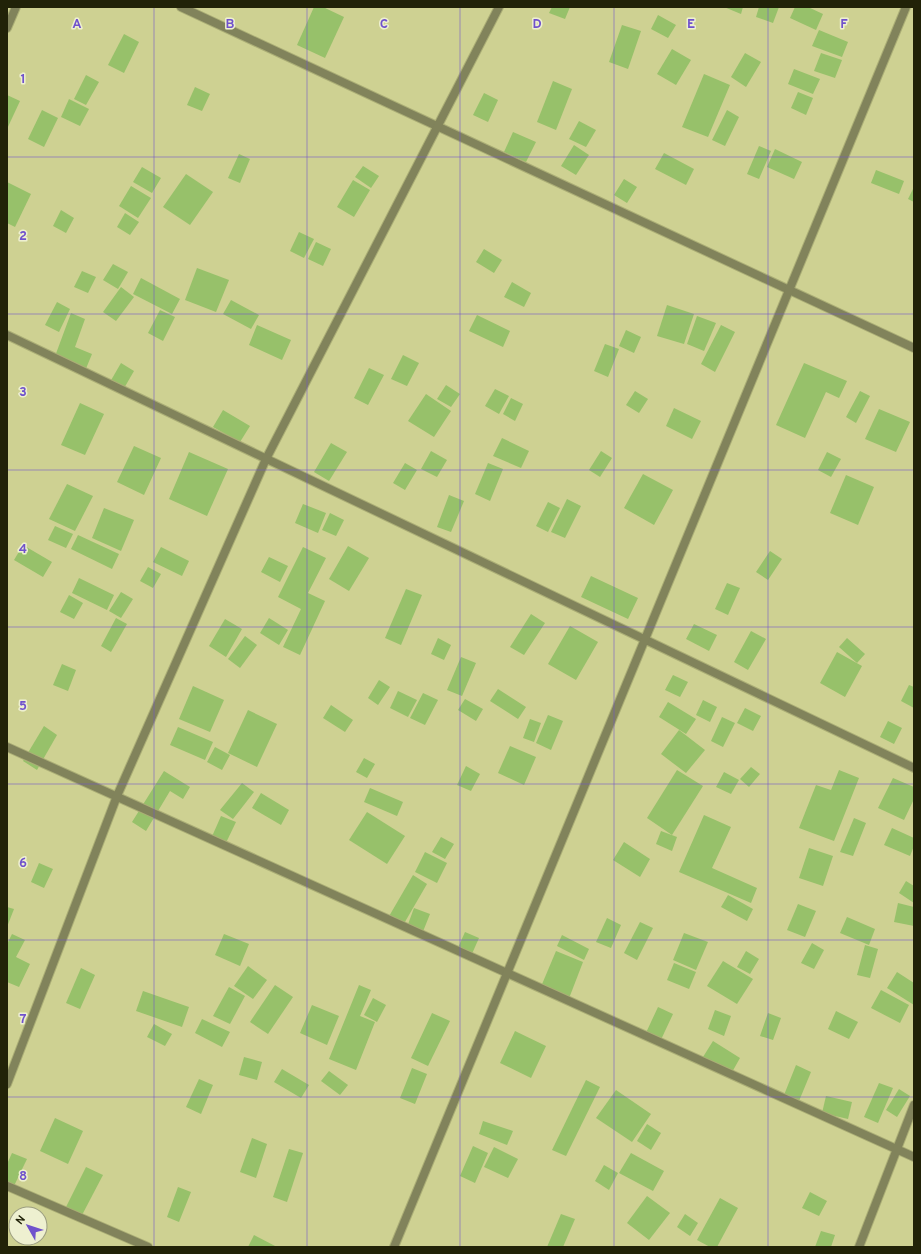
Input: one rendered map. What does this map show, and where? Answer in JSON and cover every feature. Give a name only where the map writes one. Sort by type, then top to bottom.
[{"type":"street","points":[[7,28],[16,7]]},
{"type":"street","points":[[181,7],[914,348]]},
{"type":"street","points":[[7,1084],[117,796],[266,459],[499,7]]},
{"type":"street","points":[[394,1247],[906,7]]},
{"type":"street","points":[[7,335],[914,768]]},
{"type":"street","points":[[7,747],[914,1157]]},
{"type":"street","points":[[859,1247],[896,1148],[914,1105]]},
{"type":"street","points":[[7,1186],[148,1247]]},
{"type":"building","points":[[314,7],[323,7],[344,17],[325,58],[297,45]]},
{"type":"building","points":[[552,7],[570,7],[565,19],[549,13]]},
{"type":"building","points":[[724,7],[743,7],[741,14]]},
{"type":"building","points":[[759,7],[779,7],[773,23],[756,17]]},
{"type":"building","points":[[795,7],[808,7],[823,14],[816,30],[790,18]]},
{"type":"building","points":[[658,15],[676,25],[668,38],[651,29]]},
{"type":"building","points":[[622,25],[641,31],[628,69],[609,62]]},
{"type":"building","points":[[819,30],[848,42],[842,57],[812,46]]},
{"type":"building","points":[[124,34],[139,42],[124,73],[108,65]]},
{"type":"building","points":[[672,49],[691,60],[676,85],[657,74]]},
{"type":"building","points":[[745,53],[761,62],[746,87],[731,77]]},
{"type":"building","points":[[821,53],[842,60],[835,78],[814,71]]},
{"type":"building","points":[[794,69],[820,79],[813,94],[788,84]]},
{"type":"building","points":[[704,74],[730,85],[708,137],[682,127]]},
{"type":"building","points":[[86,75],[99,82],[86,105],[74,99]]},
{"type":"building","points":[[553,81],[572,89],[556,130],[537,122]]},
{"type":"building","points":[[195,87],[210,94],[202,111],[187,105]]},
{"type":"building","points":[[798,92],[813,98],[806,115],[791,108]]},
{"type":"building","points":[[484,93],[498,100],[488,122],[473,115]]},
{"type":"building","points":[[7,95],[20,101],[7,129]]},
{"type":"building","points":[[69,99],[89,109],[80,126],[61,117]]},
{"type":"building","points":[[42,110],[58,118],[44,147],[28,139]]},
{"type":"building","points":[[727,110],[739,117],[725,146],[712,140]]},
{"type":"building","points":[[579,121],[596,130],[586,147],[569,139]]},
{"type":"building","points":[[513,132],[536,142],[526,162],[504,152]]},
{"type":"building","points":[[574,145],[589,155],[576,175],[561,166]]},
{"type":"building","points":[[759,146],[771,151],[759,179],[747,174]]},
{"type":"building","points":[[775,149],[802,162],[794,179],[767,167]]},
{"type":"building","points":[[664,153],[694,169],[686,185],[655,169]]},
{"type":"building","points":[[239,154],[250,159],[240,183],[228,178]]},
{"type":"building","points":[[363,166],[379,176],[371,188],[355,177]]},
{"type":"building","points":[[142,167],[161,178],[152,193],[133,182]]},
{"type":"building","points":[[876,170],[904,181],[899,194],[871,183]]},
{"type":"building","points":[[186,174],[213,192],[190,225],[163,207]]},
{"type":"building","points":[[624,179],[637,187],[627,203],[614,195]]},
{"type":"building","points":[[353,180],[370,190],[354,217],[337,207]]},
{"type":"building","points":[[7,182],[31,194],[15,227],[7,223]]},
{"type":"building","points":[[131,186],[151,198],[138,218],[119,206]]},
{"type":"building","points":[[914,187],[914,202],[908,199]]},
{"type":"building","points":[[61,210],[74,218],[66,233],[53,226]]},
{"type":"building","points":[[125,213],[139,222],[130,235],[117,227]]},
{"type":"building","points":[[299,232],[314,239],[304,258],[290,251]]},
{"type":"building","points":[[316,242],[331,249],[323,266],[308,259]]},
{"type":"building","points":[[484,249],[502,260],[494,273],[476,262]]},
{"type":"building","points":[[113,264],[128,272],[118,289],[103,280]]},
{"type":"building","points":[[197,268],[229,280],[216,312],[185,300]]},
{"type":"building","points":[[82,271],[96,277],[88,293],[74,287]]},
{"type":"building","points":[[141,278],[180,299],[172,314],[133,294]]},
{"type":"building","points":[[512,282],[531,293],[524,307],[504,297]]},
{"type":"building","points":[[121,287],[134,297],[116,321],[103,312]]},
{"type":"building","points":[[231,300],[259,315],[251,329],[223,314]]},
{"type":"building","points":[[57,302],[70,309],[59,332],[45,325]]},
{"type":"building","points":[[667,305],[694,314],[684,344],[657,336]]},
{"type":"building","points":[[160,310],[175,317],[163,341],[148,333]]},
{"type":"building","points":[[71,313],[85,319],[75,347],[92,354],[85,371],[54,359]]},
{"type":"building","points":[[477,315],[510,331],[503,347],[469,331]]},
{"type":"building","points":[[697,316],[716,323],[704,351],[687,344]]},
{"type":"building","points":[[257,325],[291,340],[282,360],[249,345]]},
{"type":"building","points":[[721,325],[735,332],[715,372],[701,364]]},
{"type":"building","points":[[626,330],[641,337],[634,353],[619,346]]},
{"type":"building","points":[[605,344],[619,349],[608,377],[594,371]]},
{"type":"building","points":[[403,355],[419,363],[407,386],[391,379]]},
{"type":"building","points":[[121,363],[134,371],[123,390],[110,382]]},
{"type":"building","points":[[804,363],[847,381],[839,398],[826,392],[805,438],[776,425]]},
{"type":"building","points":[[369,368],[384,375],[368,405],[354,398]]},
{"type":"building","points":[[446,385],[460,394],[451,407],[437,399]]},
{"type":"building","points":[[495,389],[509,396],[499,414],[485,406]]},
{"type":"building","points":[[635,391],[648,399],[639,413],[626,405]]},
{"type":"building","points":[[860,391],[870,396],[856,423],[846,417]]},
{"type":"building","points":[[426,394],[451,411],[434,437],[408,421]]},
{"type":"building","points":[[511,398],[523,404],[515,421],[503,414]]},
{"type":"building","points":[[80,403],[104,414],[85,455],[61,445]]},
{"type":"building","points":[[674,408],[701,421],[692,439],[666,426]]},
{"type":"building","points":[[879,409],[910,422],[896,452],[865,439]]},
{"type":"building","points":[[223,410],[250,426],[240,442],[213,427]]},
{"type":"building","points":[[502,438],[529,451],[521,468],[493,456]]},
{"type":"building","points":[[331,443],[347,452],[329,481],[314,472]]},
{"type":"building","points":[[134,446],[161,458],[144,495],[117,482]]},
{"type":"building","points":[[431,451],[447,460],[437,477],[421,469]]},
{"type":"building","points":[[601,451],[612,458],[600,477],[589,470]]},
{"type":"building","points":[[189,452],[228,469],[207,516],[169,499]]},
{"type":"building","points":[[827,452],[841,459],[831,477],[818,470]]},
{"type":"building","points":[[405,463],[417,470],[405,490],[393,483]]},
{"type":"building","points":[[488,463],[503,469],[490,501],[475,494]]},
{"type":"building","points":[[643,474],[673,490],[654,525],[624,508]]},
{"type":"building","points":[[846,475],[874,487],[858,525],[830,513]]},
{"type":"building","points":[[67,484],[93,496],[75,531],[49,519]]},
{"type":"building","points":[[449,495],[464,501],[451,532],[437,527]]},
{"type":"building","points":[[567,499],[581,506],[565,538],[551,532]]},
{"type":"building","points":[[548,502],[560,508],[548,532],[536,526]]},
{"type":"building","points":[[303,504],[326,513],[318,533],[295,523]]},
{"type":"building","points":[[104,508],[134,520],[121,551],[92,538]]},
{"type":"building","points":[[330,513],[344,520],[336,536],[322,530]]},
{"type":"building","points":[[55,526],[73,534],[66,548],[48,540]]},
{"type":"building","points":[[78,535],[119,554],[112,569],[71,549]]},
{"type":"building","points":[[23,545],[52,562],[43,577],[14,560]]},
{"type":"building","points":[[348,546],[369,558],[349,591],[329,579]]},
{"type":"building","points":[[161,547],[189,561],[182,576],[153,562]]},
{"type":"building","points":[[303,547],[326,558],[308,593],[325,601],[300,655],[283,647],[301,609],[278,597]]},
{"type":"building","points":[[770,551],[782,559],[768,580],[756,572]]},
{"type":"building","points":[[269,557],[288,566],[280,582],[261,572]]},
{"type":"building","points":[[148,567],[161,574],[153,588],[140,581]]},
{"type":"building","points":[[591,576],[638,598],[628,619],[581,597]]},
{"type":"building","points":[[79,578],[114,595],[107,610],[72,593]]},
{"type":"building","points":[[727,583],[740,588],[728,615],[715,609]]},
{"type":"building","points":[[406,589],[422,595],[401,645],[385,638]]},
{"type":"building","points":[[121,592],[133,599],[121,618],[109,611]]},
{"type":"building","points":[[69,595],[83,603],[74,619],[60,612]]},
{"type":"building","points":[[531,614],[545,623],[524,655],[510,647]]},
{"type":"building","points":[[116,618],[127,624],[111,652],[101,646]]},
{"type":"building","points":[[269,618],[288,630],[279,645],[260,633]]},
{"type":"building","points":[[225,619],[242,629],[226,657],[209,646]]},
{"type":"building","points":[[694,624],[717,635],[709,651],[686,639]]},
{"type":"building","points":[[570,626],[598,642],[576,680],[548,664]]},
{"type":"building","points":[[751,631],[766,639],[748,670],[734,662]]},
{"type":"building","points":[[245,636],[257,645],[240,668],[228,659]]},
{"type":"building","points":[[438,638],[451,645],[444,660],[431,654]]},
{"type":"building","points":[[847,638],[865,654],[857,663],[839,647]]},
{"type":"building","points":[[837,652],[862,666],[845,697],[820,683]]},
{"type":"building","points":[[461,657],[476,663],[462,696],[447,690]]},
{"type":"building","points":[[62,664],[76,670],[68,691],[53,685]]},
{"type":"building","points":[[673,675],[688,682],[680,697],[665,690]]},
{"type":"building","points":[[379,680],[390,687],[378,705],[368,698]]},
{"type":"building","points":[[909,685],[914,687],[914,708],[901,701]]},
{"type":"building","points":[[193,686],[224,700],[210,732],[179,719]]},
{"type":"building","points":[[498,689],[526,707],[518,719],[490,701]]},
{"type":"building","points":[[398,691],[417,700],[408,717],[390,708]]},
{"type":"building","points":[[423,693],[438,700],[425,725],[410,718]]},
{"type":"building","points":[[465,699],[483,709],[476,721],[458,710]]},
{"type":"building","points":[[703,700],[717,707],[710,722],[696,715]]},
{"type":"building","points":[[668,702],[696,719],[686,734],[659,717]]},
{"type":"building","points":[[331,705],[353,720],[345,732],[323,718]]},
{"type":"building","points":[[745,708],[761,716],[753,731],[737,723]]},
{"type":"building","points":[[248,710],[277,724],[257,767],[228,753]]},
{"type":"building","points":[[548,715],[563,721],[551,750],[536,743]]},
{"type":"building","points":[[722,717],[735,723],[723,747],[711,741]]},
{"type":"building","points":[[530,719],[541,723],[534,742],[523,738]]},
{"type":"building","points":[[888,721],[902,728],[894,744],[880,737]]},
{"type":"building","points":[[44,726],[57,735],[37,770],[23,761]]},
{"type":"building","points":[[178,727],[213,742],[205,760],[170,745]]},
{"type":"building","points":[[679,730],[705,750],[686,773],[661,754]]},
{"type":"building","points":[[510,746],[536,757],[524,785],[498,773]]},
{"type":"building","points":[[215,747],[230,755],[222,770],[207,762]]},
{"type":"building","points":[[364,758],[375,764],[367,778],[356,772]]},
{"type":"building","points":[[466,766],[480,774],[471,791],[457,785]]},
{"type":"building","points":[[751,767],[760,774],[749,787],[740,779]]},
{"type":"building","points":[[677,770],[703,786],[672,835],[647,818]]},
{"type":"building","points":[[839,770],[859,778],[834,841],[799,828],[816,785],[831,790]]},
{"type":"building","points":[[164,771],[190,787],[183,799],[170,791],[146,831],[132,822]]},
{"type":"building","points":[[724,772],[739,780],[731,794],[716,787]]},
{"type":"building","points":[[893,778],[914,787],[914,799],[904,820],[878,808]]},
{"type":"building","points":[[242,783],[254,792],[233,819],[220,810]]},
{"type":"building","points":[[370,788],[403,802],[397,816],[364,802]]},
{"type":"building","points":[[261,793],[289,810],[281,825],[252,808]]},
{"type":"building","points":[[367,812],[405,836],[387,864],[349,840]]},
{"type":"building","points":[[704,815],[731,827],[712,868],[757,888],[751,903],[679,872]]},
{"type":"building","points":[[221,816],[236,822],[224,847],[210,841]]},
{"type":"building","points":[[854,818],[866,823],[853,856],[840,852]]},
{"type":"building","points":[[892,828],[914,838],[914,846],[910,856],[884,845]]},
{"type":"building","points":[[661,831],[677,837],[672,851],[656,844]]},
{"type":"building","points":[[441,837],[454,844],[445,859],[432,852]]},
{"type":"building","points":[[624,842],[650,859],[640,877],[613,860]]},
{"type":"building","points":[[809,848],[833,856],[823,886],[799,878]]},
{"type":"building","points":[[425,852],[447,863],[437,883],[415,872]]},
{"type":"building","points":[[39,863],[53,869],[44,888],[31,882]]},
{"type":"building","points":[[413,875],[427,884],[402,927],[388,918]]},
{"type":"building","points":[[906,881],[914,886],[914,903],[899,893]]},
{"type":"building","points":[[728,895],[753,909],[747,921],[721,907]]},
{"type":"building","points":[[898,903],[914,907],[914,926],[894,922]]},
{"type":"building","points":[[798,904],[816,911],[805,937],[787,930]]},
{"type":"building","points":[[7,907],[14,909],[7,927]]},
{"type":"building","points":[[414,908],[430,914],[422,934],[407,927]]},
{"type":"building","points":[[847,917],[875,929],[869,945],[840,933]]},
{"type":"building","points":[[607,918],[621,925],[611,948],[596,942]]},
{"type":"building","points":[[640,922],[653,928],[637,960],[624,953]]},
{"type":"building","points":[[465,932],[479,938],[471,956],[457,950]]},
{"type":"building","points":[[684,933],[708,942],[696,970],[673,960]]},
{"type":"building","points":[[12,934],[25,940],[16,957],[30,964],[19,987],[7,982],[7,944]]},
{"type":"building","points":[[224,934],[249,944],[240,966],[215,955]]},
{"type":"building","points":[[562,935],[589,949],[584,960],[557,946]]},
{"type":"building","points":[[812,943],[824,950],[814,969],[801,963]]},
{"type":"building","points":[[865,945],[878,949],[870,978],[857,975]]},
{"type":"building","points":[[556,951],[583,962],[568,1001],[540,989]]},
{"type":"building","points":[[746,951],[759,959],[750,974],[737,967]]},
{"type":"building","points":[[723,961],[753,979],[737,1004],[707,986]]},
{"type":"building","points":[[674,963],[696,972],[689,989],[667,980]]},
{"type":"building","points":[[248,966],[267,980],[253,999],[234,986]]},
{"type":"building","points":[[81,968],[95,975],[80,1009],[66,1003]]},
{"type":"building","points":[[897,972],[914,983],[914,1005],[887,988]]},
{"type":"building","points":[[275,985],[293,997],[268,1034],[250,1022]]},
{"type":"building","points":[[359,985],[371,990],[360,1016],[375,1022],[356,1070],[329,1059]]},
{"type":"building","points":[[229,987],[245,996],[230,1024],[213,1016]]},
{"type":"building","points":[[881,990],[909,1005],[900,1023],[871,1008]]},
{"type":"building","points":[[143,991],[189,1007],[182,1027],[136,1011]]},
{"type":"building","points":[[373,998],[386,1005],[377,1022],[364,1015]]},
{"type":"building","points":[[312,1005],[339,1016],[327,1045],[300,1033]]},
{"type":"building","points":[[658,1007],[673,1014],[659,1044],[644,1037]]},
{"type":"building","points":[[715,1010],[731,1016],[724,1036],[708,1029]]},
{"type":"building","points":[[836,1011],[858,1022],[849,1039],[828,1029]]},
{"type":"building","points":[[432,1013],[450,1021],[428,1066],[411,1058]]},
{"type":"building","points":[[768,1013],[781,1018],[773,1040],[760,1036]]},
{"type":"building","points":[[202,1019],[230,1032],[222,1047],[195,1033]]},
{"type":"building","points":[[154,1024],[172,1034],[165,1046],[147,1037]]},
{"type":"building","points":[[515,1031],[546,1046],[531,1078],[500,1063]]},
{"type":"building","points":[[713,1041],[740,1058],[731,1074],[703,1057]]},
{"type":"building","points":[[244,1057],[262,1062],[257,1080],[239,1075]]},
{"type":"building","points":[[796,1065],[811,1072],[799,1101],[784,1095]]},
{"type":"building","points":[[412,1068],[427,1074],[415,1104],[400,1098]]},
{"type":"building","points":[[282,1069],[309,1085],[301,1098],[274,1082]]},
{"type":"building","points":[[329,1071],[348,1085],[340,1095],[321,1081]]},
{"type":"building","points":[[199,1079],[213,1085],[201,1114],[186,1107]]},
{"type":"building","points":[[586,1080],[600,1087],[566,1156],[552,1150]]},
{"type":"building","points":[[879,1083],[893,1088],[878,1123],[864,1117]]},
{"type":"building","points":[[899,1089],[910,1096],[897,1117],[886,1110]]},
{"type":"building","points":[[616,1090],[651,1114],[632,1142],[596,1118]]},
{"type":"building","points":[[826,1096],[852,1102],[848,1119],[822,1113]]},
{"type":"building","points":[[55,1118],[83,1131],[68,1164],[40,1151]]},
{"type":"building","points":[[483,1121],[513,1131],[507,1145],[479,1134]]},
{"type":"building","points":[[647,1124],[661,1133],[651,1150],[637,1141]]},
{"type":"building","points":[[252,1138],[267,1144],[256,1178],[240,1172]]},
{"type":"building","points":[[473,1146],[488,1153],[475,1183],[460,1176]]},
{"type":"building","points":[[494,1147],[518,1159],[508,1178],[484,1167]]},
{"type":"building","points":[[289,1149],[303,1153],[287,1202],[273,1197]]},
{"type":"building","points":[[12,1153],[27,1159],[13,1188],[7,1185],[7,1164]]},
{"type":"building","points":[[631,1153],[664,1171],[653,1191],[619,1173]]},
{"type":"building","points":[[604,1165],[618,1173],[609,1190],[595,1181]]},
{"type":"building","points":[[86,1167],[103,1175],[81,1217],[65,1209]]},
{"type":"building","points":[[178,1187],[191,1192],[179,1222],[167,1217]]},
{"type":"building","points":[[810,1192],[827,1201],[819,1216],[802,1208]]},
{"type":"building","points":[[647,1196],[670,1213],[649,1240],[627,1223]]},
{"type":"building","points":[[720,1198],[738,1208],[717,1247],[710,1247],[697,1240]]},
{"type":"building","points":[[561,1214],[575,1219],[563,1247],[547,1247]]},
{"type":"building","points":[[685,1214],[698,1223],[690,1236],[677,1227]]},
{"type":"building","points":[[821,1231],[835,1235],[831,1247],[815,1247]]},
{"type":"building","points":[[254,1235],[277,1247],[248,1247]]}]
